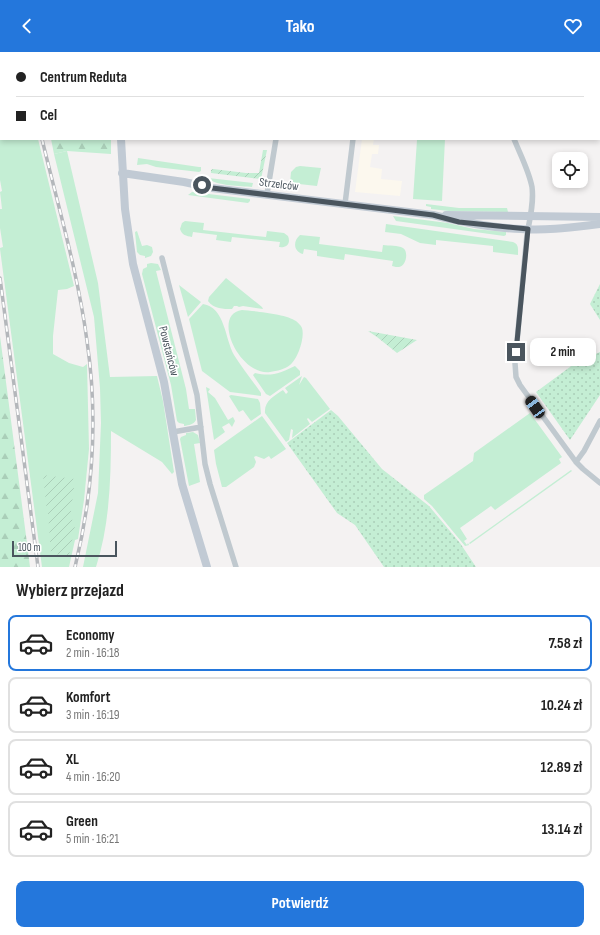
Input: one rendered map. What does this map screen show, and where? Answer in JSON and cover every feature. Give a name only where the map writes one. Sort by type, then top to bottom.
[{"type":"street","name":"Powstańców","points":[[121,140],[125,209],[133,264],[164,382],[184,492],[207,567]]},
{"type":"street","points":[[267,194],[276,140]]},
{"type":"street","points":[[345,204],[353,140]]},
{"type":"street","points":[[514,140],[532,187],[515,372],[520,385],[576,462],[582,469],[600,483]]},
{"type":"street","name":"Strzelców","points":[[122,174],[190,183],[212,188],[433,215],[600,217]]},
{"type":"street","name":"Strzelców","points":[[433,215],[459,222],[528,229],[555,229],[600,224]]},
{"type":"street","points":[[162,258],[197,394],[205,464],[236,567]]},
{"type":"street","points":[[576,462],[584,451],[600,421]]},
{"type":"street","points":[[173,432],[201,427]]},
{"type":"shaded area","points":[[362,140],[374,140],[373,145],[379,145],[378,154],[372,154],[370,167],[382,169],[381,179],[402,181],[400,196],[355,192]]},
{"type":"green space","points":[[0,140],[38,140],[74,286],[67,289],[58,290],[53,336],[53,354],[69,363],[83,367],[87,364],[89,449],[84,500],[78,539],[75,540],[69,567],[42,567],[0,249],[3,247],[0,228],[0,209],[2,209],[0,192],[2,191],[0,180]]},
{"type":"green space","points":[[51,140],[111,140],[111,154],[67,151],[54,154]]},
{"type":"green space","points":[[417,140],[445,140],[442,201],[413,199]]},
{"type":"green space","points":[[263,150],[267,150],[261,179],[211,173],[211,170],[213,169],[259,173]]},
{"type":"green space","points":[[67,151],[98,283],[110,377],[157,376],[163,401],[174,472],[172,474],[162,462],[111,431],[109,500],[101,551],[96,567],[83,567],[98,493],[101,423],[100,388],[94,317],[54,154]]},
{"type":"green space","points":[[138,158],[201,167],[201,171],[156,167],[147,164],[137,165]]},
{"type":"green space","points":[[296,167],[321,168],[317,186],[290,183],[291,172]]},
{"type":"green space","points":[[208,178],[253,183],[252,187],[229,185],[216,183]]},
{"type":"green space","points":[[192,192],[250,199],[250,201],[248,203],[188,195]]},
{"type":"green space","points":[[426,204],[459,208],[507,208],[508,212],[449,211],[431,209],[431,207],[426,206]]},
{"type":"green space","points":[[393,216],[448,223],[474,229],[506,232],[506,235],[504,236],[396,221]]},
{"type":"green space","points":[[185,221],[204,223],[203,230],[266,237],[267,231],[284,233],[288,236],[289,243],[286,246],[279,247],[280,242],[232,237],[231,242],[216,240],[217,235],[193,232],[192,237],[190,237],[183,234],[180,229],[182,223]]},
{"type":"green space","points":[[386,224],[513,242],[517,245],[518,255],[493,252],[493,246],[436,240],[436,245],[420,243],[401,234],[385,232]]},
{"type":"green space","points":[[137,231],[142,246],[147,245],[152,247],[153,252],[151,256],[145,258],[145,256],[140,255],[137,252],[135,232]]},
{"type":"green space","points":[[300,235],[320,237],[319,244],[382,252],[383,245],[399,246],[405,250],[406,259],[401,266],[397,267],[392,266],[393,261],[345,254],[344,260],[317,256],[317,251],[304,249],[303,254],[297,251],[295,246],[296,240]]},
{"type":"green space","points":[[147,264],[158,264],[161,270],[156,271],[186,389],[189,409],[195,409],[196,420],[194,423],[189,425],[184,426],[184,424],[177,421],[171,385],[142,274],[143,269],[147,267]]},
{"type":"green space","points":[[226,278],[263,309],[234,306],[232,309],[222,309],[210,304],[208,301],[209,297]]},
{"type":"green space","points":[[600,284],[600,320],[590,304]]},
{"type":"green space","points":[[179,285],[201,302],[188,317]]},
{"type":"green space","points":[[203,304],[210,306],[220,317],[234,355],[261,393],[261,396],[230,392],[202,371],[189,319]]},
{"type":"green space","points":[[242,310],[285,316],[296,321],[300,325],[303,332],[302,342],[296,358],[290,365],[273,372],[259,371],[248,365],[239,355],[229,332],[229,322],[233,314]]},
{"type":"green space","points":[[368,331],[417,340],[397,353]]},
{"type":"green space","points":[[0,336],[28,551],[30,567],[0,567]]},
{"type":"green space","points":[[600,352],[600,395],[570,440],[536,392],[585,356],[587,358]]},
{"type":"green space","points":[[295,366],[300,371],[300,375],[270,396],[266,394],[253,375],[255,373],[266,375],[276,374]]},
{"type":"green space","points":[[302,376],[299,385],[304,377],[306,378],[330,409],[312,422],[308,418],[307,419],[310,424],[292,438],[293,430],[291,429],[289,440],[286,442],[265,413],[265,409],[270,399],[283,390],[286,394],[288,392],[285,388]]},
{"type":"green space","points":[[206,387],[210,389],[208,392],[215,398],[228,420],[233,417],[235,421],[232,427],[229,423],[222,427],[225,432],[214,440]]},
{"type":"green space","points":[[231,395],[258,399],[261,414],[251,421],[243,410],[239,412],[229,396]]},
{"type":"green space","points":[[331,410],[338,416],[382,469],[429,506],[460,543],[476,567],[384,567],[355,525],[337,513],[287,443]]},
{"type":"green space","points":[[530,413],[562,457],[559,459],[561,463],[495,510],[491,506],[460,528],[467,539],[464,541],[467,545],[468,543],[469,545],[465,546],[432,506],[424,499],[424,495],[473,461],[474,453]]},
{"type":"green space","points":[[262,416],[286,449],[271,459],[269,456],[264,459],[256,456],[254,457],[256,462],[254,467],[226,487],[222,487],[214,450]]},
{"type":"green space","points":[[193,432],[198,435],[200,443],[194,444],[200,482],[189,486],[180,439],[186,435],[186,433]]},
{"type":"green space","points":[[571,470],[572,471],[470,544],[469,543]]},
{"type":"green space","points":[[43,475],[75,479],[70,519],[76,521],[69,555],[51,554]]},
{"type":"railway","points":[[42,140],[78,290],[87,341],[90,369],[93,426],[90,483],[75,567]]},
{"type":"railway","points":[[0,278],[38,567]]},
{"type":"route","points":[[202,185],[212,188],[433,215],[459,222],[528,229],[516,352]]}]
